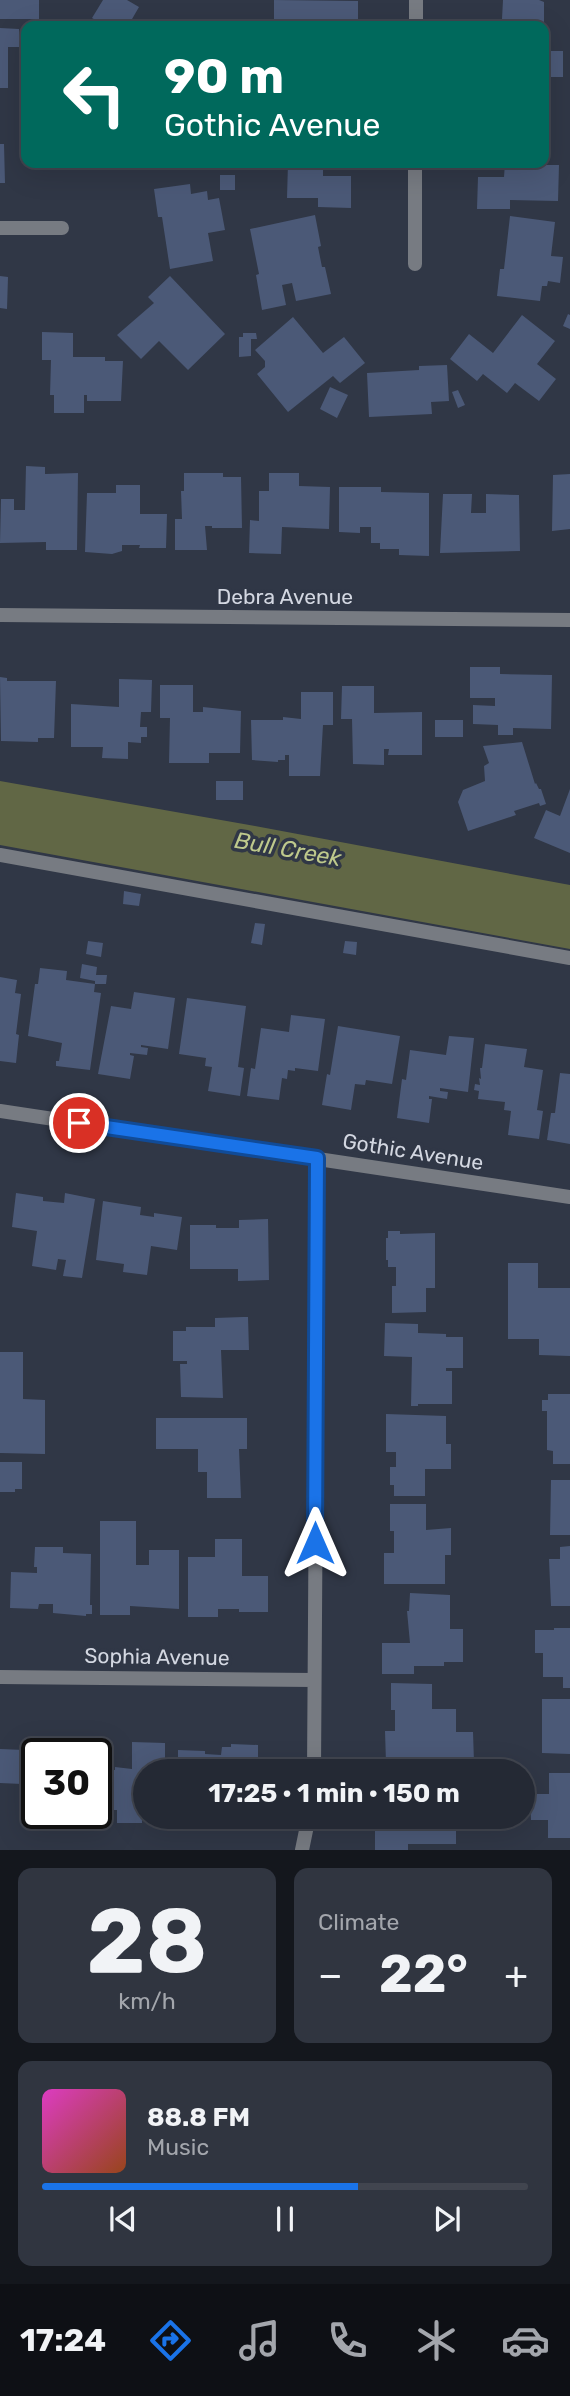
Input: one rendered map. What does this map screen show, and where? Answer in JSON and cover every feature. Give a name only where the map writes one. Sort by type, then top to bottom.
[{"type":"street","points":[[416,0],[416,21]]},
{"type":"street","points":[[415,168],[415,264]]},
{"type":"street","points":[[0,228],[62,228]]},
{"type":"street","name":"Debra Avenue","points":[[0,615],[570,620]]},
{"type":"street","points":[[0,855],[570,958]]},
{"type":"street","name":"Gothic Avenue","points":[[0,1111],[570,1197]]},
{"type":"street","points":[[314,1759],[317,1158]]},
{"type":"street","name":"Sophia Avenue","points":[[0,1676],[314,1680]]},
{"type":"street","points":[[302,1850],[306,1829]]},
{"type":"water","name":"Bull Creek","points":[[0,781],[570,885],[570,949],[0,845]]},
{"type":"building","points":[[0,0],[39,0],[39,19],[0,19]]},
{"type":"building","points":[[103,0],[127,0],[139,7],[131,21],[97,21],[92,18]]},
{"type":"building","points":[[274,0],[358,1],[358,21],[274,21]]},
{"type":"building","points":[[503,0],[544,2],[544,21],[502,19]]},
{"type":"building","points":[[0,28],[19,29],[19,47],[8,47],[8,88],[0,88]]},
{"type":"building","points":[[549,51],[563,51],[563,77],[549,77]]},
{"type":"building","points":[[0,144],[4,144],[5,183],[0,183]]},
{"type":"building","points":[[549,165],[559,165],[558,201],[510,200],[510,209],[477,209],[478,177],[504,177],[505,168],[549,168]]},
{"type":"building","points":[[288,168],[323,168],[323,176],[351,176],[351,208],[318,207],[318,198],[287,198]]},
{"type":"building","points":[[220,175],[235,175],[235,190],[220,190]]},
{"type":"building","points":[[190,184],[191,194],[207,191],[208,200],[219,198],[225,230],[208,233],[213,261],[170,269],[162,217],[158,217],[154,189]]},
{"type":"building","points":[[315,215],[322,267],[325,267],[331,294],[296,301],[292,283],[282,285],[286,305],[262,310],[256,275],[259,274],[250,229]]},
{"type":"building","points":[[510,216],[555,222],[551,256],[563,257],[560,283],[548,281],[547,286],[542,286],[540,301],[497,296],[500,269],[504,269]]},
{"type":"building","points":[[0,276],[8,277],[7,309],[0,308]]},
{"type":"building","points":[[170,276],[225,334],[188,370],[159,341],[141,359],[117,335],[154,303],[148,297]]},
{"type":"building","points":[[568,314],[570,315],[570,329],[563,326]]},
{"type":"building","points":[[522,315],[555,341],[537,364],[556,379],[539,401],[515,383],[507,393],[483,374],[477,381],[450,359],[469,334],[493,353]]},
{"type":"building","points":[[293,317],[323,353],[344,337],[365,363],[340,383],[333,376],[288,412],[257,374],[265,367],[265,361],[255,350]]},
{"type":"building","points":[[42,332],[73,333],[73,357],[105,357],[105,361],[123,361],[121,401],[87,401],[87,395],[84,395],[84,413],[54,413],[54,395],[50,395],[51,360],[42,360]]},
{"type":"building","points":[[243,333],[256,333],[257,339],[251,339],[251,356],[239,357],[239,337],[243,337]]},
{"type":"building","points":[[447,365],[449,401],[431,402],[432,414],[369,417],[367,373],[419,370],[419,366]]},
{"type":"building","points":[[330,387],[348,395],[337,418],[320,409]]},
{"type":"building","points":[[458,390],[465,405],[458,408],[452,392]]},
{"type":"building","points":[[26,466],[45,467],[45,474],[78,473],[77,550],[46,550],[46,542],[0,543],[1,499],[14,499],[14,510],[25,510]]},
{"type":"building","points":[[184,473],[223,473],[223,477],[241,477],[242,528],[205,526],[207,550],[175,550],[175,519],[182,519],[181,491],[184,491]]},
{"type":"building","points":[[269,473],[299,473],[299,486],[330,487],[329,529],[282,527],[281,554],[249,553],[250,520],[259,521],[259,491],[269,491]]},
{"type":"building","points":[[570,474],[570,529],[552,531],[553,475]]},
{"type":"building","points":[[116,485],[140,485],[140,514],[167,514],[166,548],[122,545],[122,551],[112,554],[85,552],[87,493],[116,493]]},
{"type":"building","points":[[339,487],[381,487],[381,492],[429,493],[429,556],[399,555],[399,549],[380,549],[380,543],[371,543],[371,527],[360,527],[360,533],[339,532]]},
{"type":"building","points":[[443,494],[472,494],[471,513],[486,513],[486,494],[519,495],[520,551],[440,553]]},
{"type":"building","points":[[470,667],[500,667],[500,674],[552,675],[551,729],[513,728],[513,735],[498,735],[498,725],[473,724],[473,705],[495,706],[495,698],[470,698]]},
{"type":"building","points":[[0,677],[7,678],[7,681],[56,681],[54,738],[38,738],[38,742],[1,741]]},
{"type":"building","points":[[119,679],[152,680],[151,712],[141,712],[140,727],[147,727],[147,737],[141,737],[141,743],[128,742],[128,759],[102,758],[103,747],[71,747],[71,704],[119,707]]},
{"type":"building","points":[[160,685],[193,685],[193,712],[203,712],[203,707],[241,711],[240,753],[209,753],[209,763],[169,763],[170,718],[160,718]]},
{"type":"building","points":[[342,686],[374,686],[374,713],[422,712],[422,755],[388,755],[389,749],[384,749],[384,765],[353,764],[352,719],[341,719]]},
{"type":"building","points":[[301,692],[333,692],[333,725],[323,725],[320,776],[289,776],[289,755],[285,755],[285,760],[278,762],[252,760],[251,720],[283,720],[283,717],[301,719]]},
{"type":"building","points":[[435,720],[463,720],[463,737],[435,737]]},
{"type":"building","points":[[522,742],[535,784],[541,789],[546,804],[540,806],[539,803],[514,811],[516,815],[468,831],[458,802],[463,790],[485,781],[484,766],[489,763],[483,746]]},
{"type":"building","points":[[216,781],[243,781],[243,800],[216,800]]},
{"type":"building","points":[[570,789],[570,853],[534,838],[546,810],[560,816]]},
{"type":"building","points":[[124,891],[141,894],[139,906],[123,904]]},
{"type":"building","points":[[255,923],[265,924],[262,945],[251,943]]},
{"type":"building","points":[[88,941],[103,943],[101,957],[86,954]]},
{"type":"building","points":[[345,941],[357,942],[356,955],[343,953]]},
{"type":"building","points":[[82,964],[97,967],[96,975],[107,975],[106,984],[95,984],[95,981],[80,978]]},
{"type":"building","points":[[40,968],[67,971],[66,980],[95,984],[94,992],[101,993],[90,1070],[56,1066],[62,1043],[28,1036],[35,984],[38,984]]},
{"type":"building","points":[[0,977],[17,980],[15,993],[21,994],[16,1063],[0,1061]]},
{"type":"building","points":[[134,992],[175,998],[168,1049],[141,1045],[148,1048],[147,1055],[130,1053],[134,1056],[130,1079],[98,1074],[111,1006],[131,1009]]},
{"type":"building","points":[[187,998],[246,1006],[238,1067],[244,1068],[240,1096],[208,1091],[212,1067],[205,1066],[206,1058],[179,1054]]},
{"type":"building","points":[[291,1015],[325,1019],[318,1071],[295,1068],[295,1071],[288,1070],[287,1079],[282,1078],[279,1100],[247,1096],[251,1068],[255,1069],[261,1028],[289,1032]]},
{"type":"building","points":[[338,1026],[400,1036],[392,1084],[366,1080],[365,1085],[355,1084],[351,1110],[322,1105]]},
{"type":"building","points":[[449,1036],[474,1038],[468,1092],[440,1088],[440,1091],[448,1092],[447,1099],[429,1096],[429,1099],[432,1099],[429,1123],[397,1118],[402,1079],[406,1080],[410,1050],[446,1055]]},
{"type":"building","points":[[485,1044],[527,1049],[524,1067],[543,1070],[537,1110],[543,1111],[539,1139],[508,1135],[511,1111],[504,1110],[505,1102],[478,1099],[479,1091],[474,1090],[475,1084],[480,1085]]},
{"type":"building","points":[[560,1073],[570,1074],[570,1144],[547,1140],[551,1113],[555,1113]]},
{"type":"building","points":[[16,1193],[43,1197],[43,1201],[64,1203],[65,1193],[95,1199],[82,1278],[63,1276],[66,1260],[58,1259],[56,1270],[32,1266],[37,1231],[12,1227]]},
{"type":"building","points":[[103,1201],[141,1207],[140,1215],[154,1217],[154,1213],[182,1217],[177,1250],[151,1246],[147,1275],[123,1272],[124,1264],[96,1260]]},
{"type":"building","points":[[268,1219],[269,1280],[238,1281],[238,1269],[190,1269],[190,1225],[239,1228],[239,1220]]},
{"type":"building","points":[[388,1231],[400,1231],[400,1234],[435,1233],[435,1288],[426,1288],[426,1312],[392,1313],[392,1286],[396,1286],[396,1267],[388,1267],[386,1260]]},
{"type":"building","points":[[508,1263],[538,1263],[538,1288],[570,1288],[570,1356],[539,1355],[539,1339],[508,1339]]},
{"type":"building","points":[[248,1317],[249,1350],[221,1350],[223,1398],[181,1397],[180,1364],[187,1364],[187,1361],[173,1361],[173,1331],[186,1331],[186,1327],[215,1327],[215,1318]]},
{"type":"building","points":[[385,1323],[418,1324],[418,1333],[463,1337],[463,1368],[446,1368],[446,1371],[452,1371],[452,1404],[411,1406],[412,1357],[384,1356]]},
{"type":"building","points":[[0,1352],[23,1352],[23,1399],[45,1400],[45,1454],[0,1453]]},
{"type":"building","points":[[548,1394],[570,1394],[570,1464],[553,1464],[553,1451],[547,1450],[547,1411],[542,1411],[542,1400],[548,1400]]},
{"type":"building","points":[[386,1414],[446,1416],[446,1444],[451,1444],[451,1469],[425,1469],[425,1496],[394,1496],[394,1485],[390,1485],[390,1467],[396,1467],[396,1452],[386,1452]]},
{"type":"building","points":[[156,1418],[247,1418],[247,1449],[239,1449],[241,1498],[207,1498],[207,1472],[198,1472],[198,1449],[156,1449]]},
{"type":"building","points":[[0,1462],[22,1462],[22,1489],[0,1492]]},
{"type":"building","points":[[551,1480],[570,1480],[570,1535],[550,1535]]},
{"type":"building","points":[[390,1504],[426,1504],[426,1530],[451,1528],[451,1555],[445,1555],[445,1584],[384,1584],[384,1553],[394,1553],[394,1531],[390,1531]]},
{"type":"building","points":[[100,1521],[136,1521],[136,1565],[149,1565],[149,1550],[179,1550],[179,1609],[130,1606],[130,1615],[100,1615]]},
{"type":"building","points":[[215,1539],[242,1539],[242,1576],[268,1576],[268,1612],[218,1609],[218,1617],[188,1617],[188,1557],[215,1557]]},
{"type":"building","points":[[570,1546],[570,1606],[551,1606],[549,1559],[560,1559],[560,1547]]},
{"type":"building","points":[[35,1547],[63,1547],[63,1553],[91,1554],[92,1614],[86,1616],[53,1613],[53,1604],[39,1604],[38,1609],[10,1608],[11,1572],[37,1573],[37,1567],[34,1567]]},
{"type":"building","points":[[410,1593],[450,1595],[450,1629],[463,1629],[463,1662],[444,1662],[444,1666],[414,1666],[414,1674],[382,1674],[382,1643],[410,1643],[407,1611]]},
{"type":"building","points":[[570,1628],[570,1688],[563,1688],[563,1677],[543,1677],[543,1653],[535,1653],[535,1630]]},
{"type":"building","points":[[391,1683],[432,1684],[432,1709],[456,1709],[456,1732],[473,1732],[474,1759],[386,1759],[385,1731],[395,1731],[395,1710],[391,1710]]},
{"type":"building","points":[[542,1699],[570,1699],[570,1754],[542,1753]]},
{"type":"building","points":[[132,1742],[165,1743],[165,1759],[133,1759],[133,1823],[117,1823],[117,1810],[112,1810],[112,1770],[115,1770],[115,1767],[132,1769]]},
{"type":"building","points":[[231,1744],[258,1745],[258,1759],[178,1759],[178,1750],[205,1751],[205,1754],[221,1755],[222,1747],[231,1747]]},
{"type":"building","points":[[0,1749],[21,1750],[21,1784],[0,1783]]},
{"type":"building","points":[[549,1773],[570,1773],[570,1838],[548,1838],[548,1820],[535,1820],[535,1794],[549,1794]]},
{"type":"building","points":[[375,1829],[456,1829],[456,1844],[408,1844],[408,1850],[375,1850]]},
{"type":"route","points":[[79,1123],[317,1158],[315,1543]]}]
